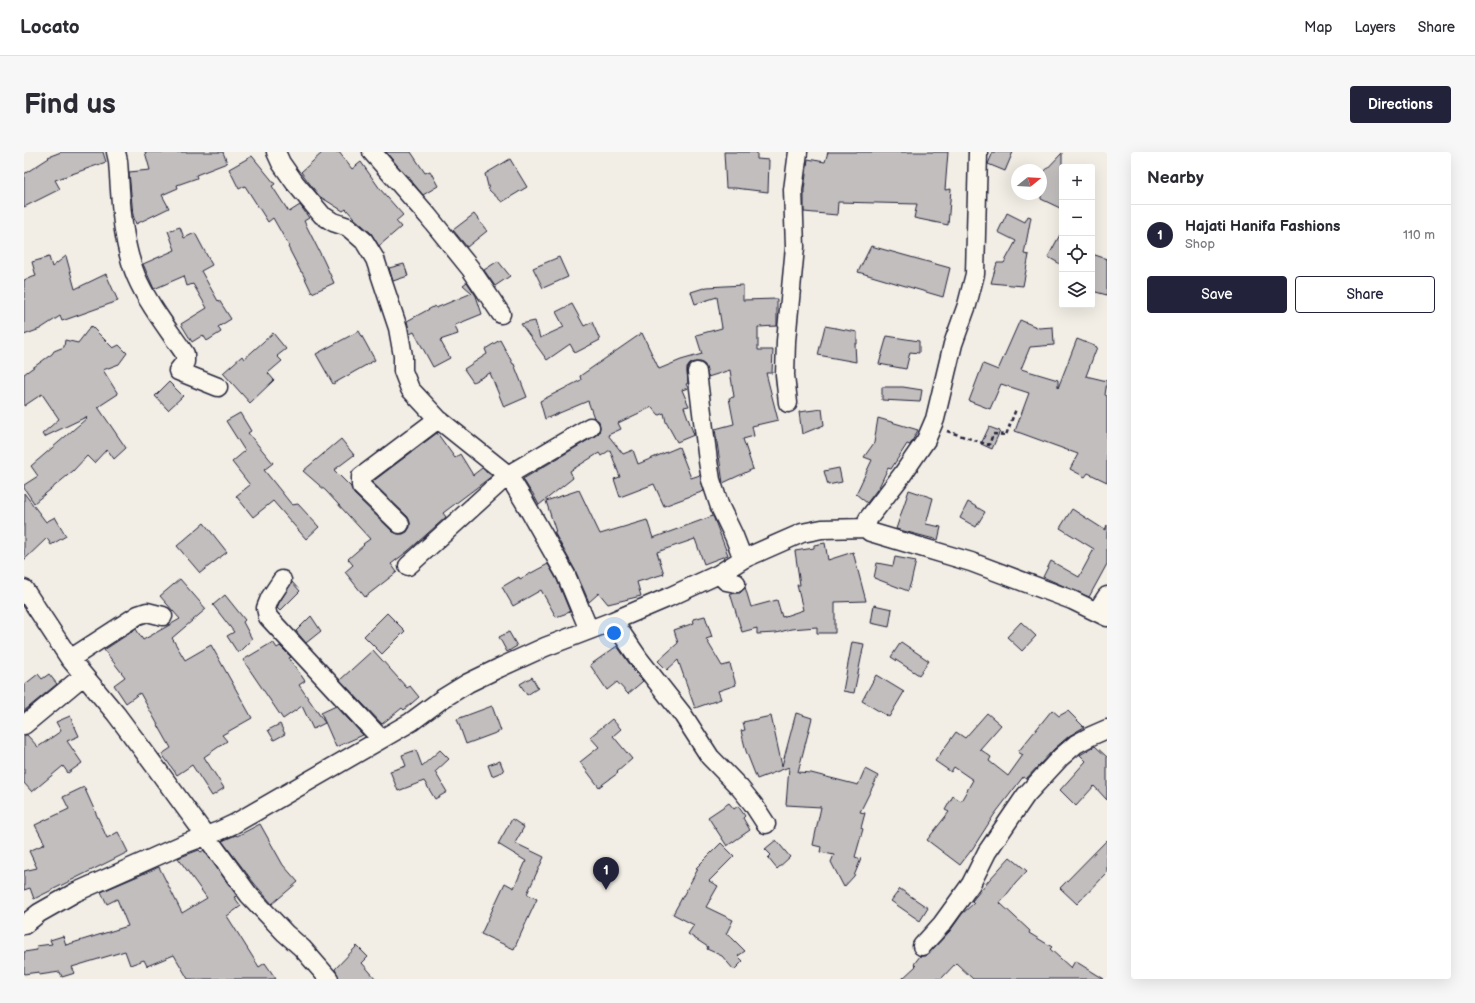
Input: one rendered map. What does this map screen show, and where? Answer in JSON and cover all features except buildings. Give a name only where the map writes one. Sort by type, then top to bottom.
[{"type":"street","points":[[116,152],[125,234],[129,256],[136,276],[146,296],[185,354],[185,362],[178,371],[218,387]]},
{"type":"street","points":[[276,152],[281,163],[295,183],[322,215],[333,222],[348,227],[364,241],[375,259],[398,328],[403,356],[403,371],[410,389],[438,419],[508,475],[566,575],[589,630]]},
{"type":"street","points":[[372,152],[428,216],[470,268],[501,314]]},
{"type":"street","points":[[788,403],[785,375],[786,341],[795,247],[793,190],[798,152]]},
{"type":"street","points":[[866,528],[868,519],[902,475],[926,440],[935,419],[953,344],[967,305],[975,274],[978,152]]},
{"type":"street","points":[[698,372],[711,480],[720,507],[743,559]]},
{"type":"street","points":[[400,524],[361,486],[361,477],[438,419]]},
{"type":"street","points":[[408,566],[508,475],[590,428]]},
{"type":"street","points":[[24,925],[39,914],[76,892],[234,824],[412,722],[442,699],[468,684],[545,647],[613,621],[667,598],[719,574],[743,559],[802,533],[822,529],[866,528],[870,532],[970,562],[1072,600],[1102,614],[1107,596]]},
{"type":"street","points":[[719,574],[726,580],[736,583]]},
{"type":"street","points":[[282,580],[270,598],[266,608],[268,617],[381,740]]},
{"type":"street","points":[[24,589],[70,659],[120,720],[249,895],[285,933],[302,948],[329,979]]},
{"type":"street","points":[[70,659],[138,615],[147,612],[163,616]]},
{"type":"street","points":[[613,621],[639,659],[683,715],[710,757],[740,788],[766,824]]},
{"type":"street","points":[[24,725],[83,676]]},
{"type":"street","points":[[922,946],[942,924],[970,884],[987,852],[1026,795],[1061,757],[1076,744],[1107,729]]},
{"type":"path","points":[[932,426],[989,445],[993,434],[1006,435],[1016,409]]},
{"type":"place","name":"Hajati Hanifa Fashions","points":[[606,890]]}]
